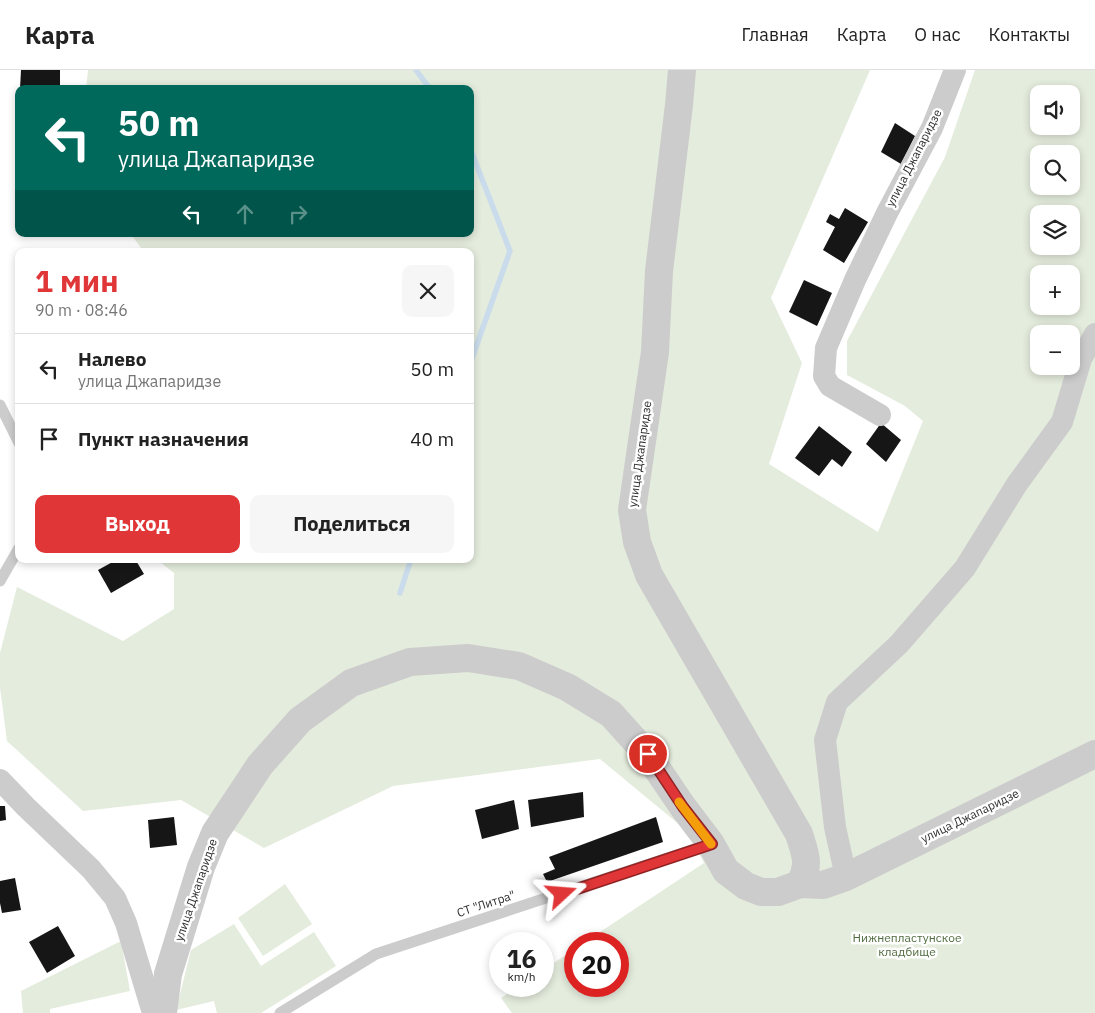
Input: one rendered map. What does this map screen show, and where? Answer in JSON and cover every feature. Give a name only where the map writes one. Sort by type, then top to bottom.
[{"type":"street","name":"улица Джапаридзе","points":[[682,70],[659,271],[655,352],[632,510],[637,542],[649,575],[799,834],[806,855],[806,870],[800,884]]},
{"type":"street","name":"улица Джапаридзе","points":[[880,415],[830,386],[824,376],[826,348],[887,212],[932,128],[955,70]]},
{"type":"street","points":[[846,877],[835,827],[825,740],[837,702],[899,644],[965,568],[1017,484],[1062,422],[1080,359],[1095,334]]},
{"type":"street","name":"улица Джапаридзе","points":[[163,1013],[168,974],[201,867],[215,833],[260,765],[300,720],[351,683],[410,662],[468,658],[519,666],[567,687],[611,714],[648,754],[683,807],[712,844],[726,871],[746,886],[761,892],[778,892],[800,884],[824,885],[846,877],[1095,754]]},
{"type":"street","points":[[0,780],[91,869],[115,898],[126,924],[153,1013]]},
{"type":"lane","points":[[0,406],[15,435]]},
{"type":"lane","points":[[0,581],[15,555]]},
{"type":"lane","name":"СТ \"Литра\"","points":[[280,1013],[376,954],[712,844]]},
{"type":"green space","name":"Нижнепластунское кладбище","points":[[88,70],[870,70],[771,298],[802,363],[769,464],[878,532],[923,421],[905,406],[847,375],[847,341],[945,157],[975,70],[1095,70],[1095,1013],[512,1013],[501,998],[502,997],[554,997],[554,963],[564,956],[564,997],[629,997],[629,932],[600,932],[704,863],[687,831],[600,759],[393,786],[264,848],[181,800],[83,811],[7,741],[0,688],[0,653],[17,587],[123,641],[174,609],[174,573],[161,563],[474,563],[474,248],[141,248],[133,237],[474,237],[474,85],[86,85]]},
{"type":"green space","points":[[285,884],[312,924],[263,956],[238,918]]},
{"type":"green space","points":[[234,924],[261,966],[314,932],[336,966],[261,1013],[217,1013],[214,1001],[176,1010],[191,950]]},
{"type":"green space","points":[[121,941],[130,991],[50,1009],[50,1013],[23,1013],[21,991]]},
{"type":"building","points":[[21,70],[60,70],[60,85],[20,85]]},
{"type":"building","points":[[895,123],[915,136],[901,164],[881,152]]},
{"type":"building","points":[[845,208],[868,222],[844,263],[823,250],[835,227],[826,222],[830,214],[839,219]]},
{"type":"building","points":[[804,280],[832,293],[817,326],[789,312]]},
{"type":"building","points":[[881,423],[901,440],[886,462],[866,444]]},
{"type":"building","points":[[819,426],[852,452],[842,467],[832,459],[819,476],[795,458]]},
{"type":"building","points":[[111,563],[137,563],[144,574],[111,593],[98,570]]},
{"type":"building","points":[[583,792],[584,817],[531,827],[528,800]]},
{"type":"building","points":[[514,800],[519,829],[482,839],[475,810]]},
{"type":"building","points":[[0,806],[5,806],[6,820],[0,821]]},
{"type":"building","points":[[174,817],[177,845],[150,848],[148,820]]},
{"type":"building","points":[[656,817],[663,842],[547,882],[543,874],[555,869],[549,857]]},
{"type":"building","points":[[15,878],[21,910],[2,913],[0,881]]},
{"type":"building","points":[[58,926],[75,956],[47,973],[29,942]]},
{"type":"waterway","points":[[416,70],[427,85]]},
{"type":"waterway","points":[[474,158],[510,251],[474,353]]},
{"type":"waterway","points":[[400,593],[410,563]]},
{"type":"slow traffic","points":[[679,802],[711,844]]},
{"type":"route","points":[[562,894],[712,844],[683,807],[648,754]]}]
